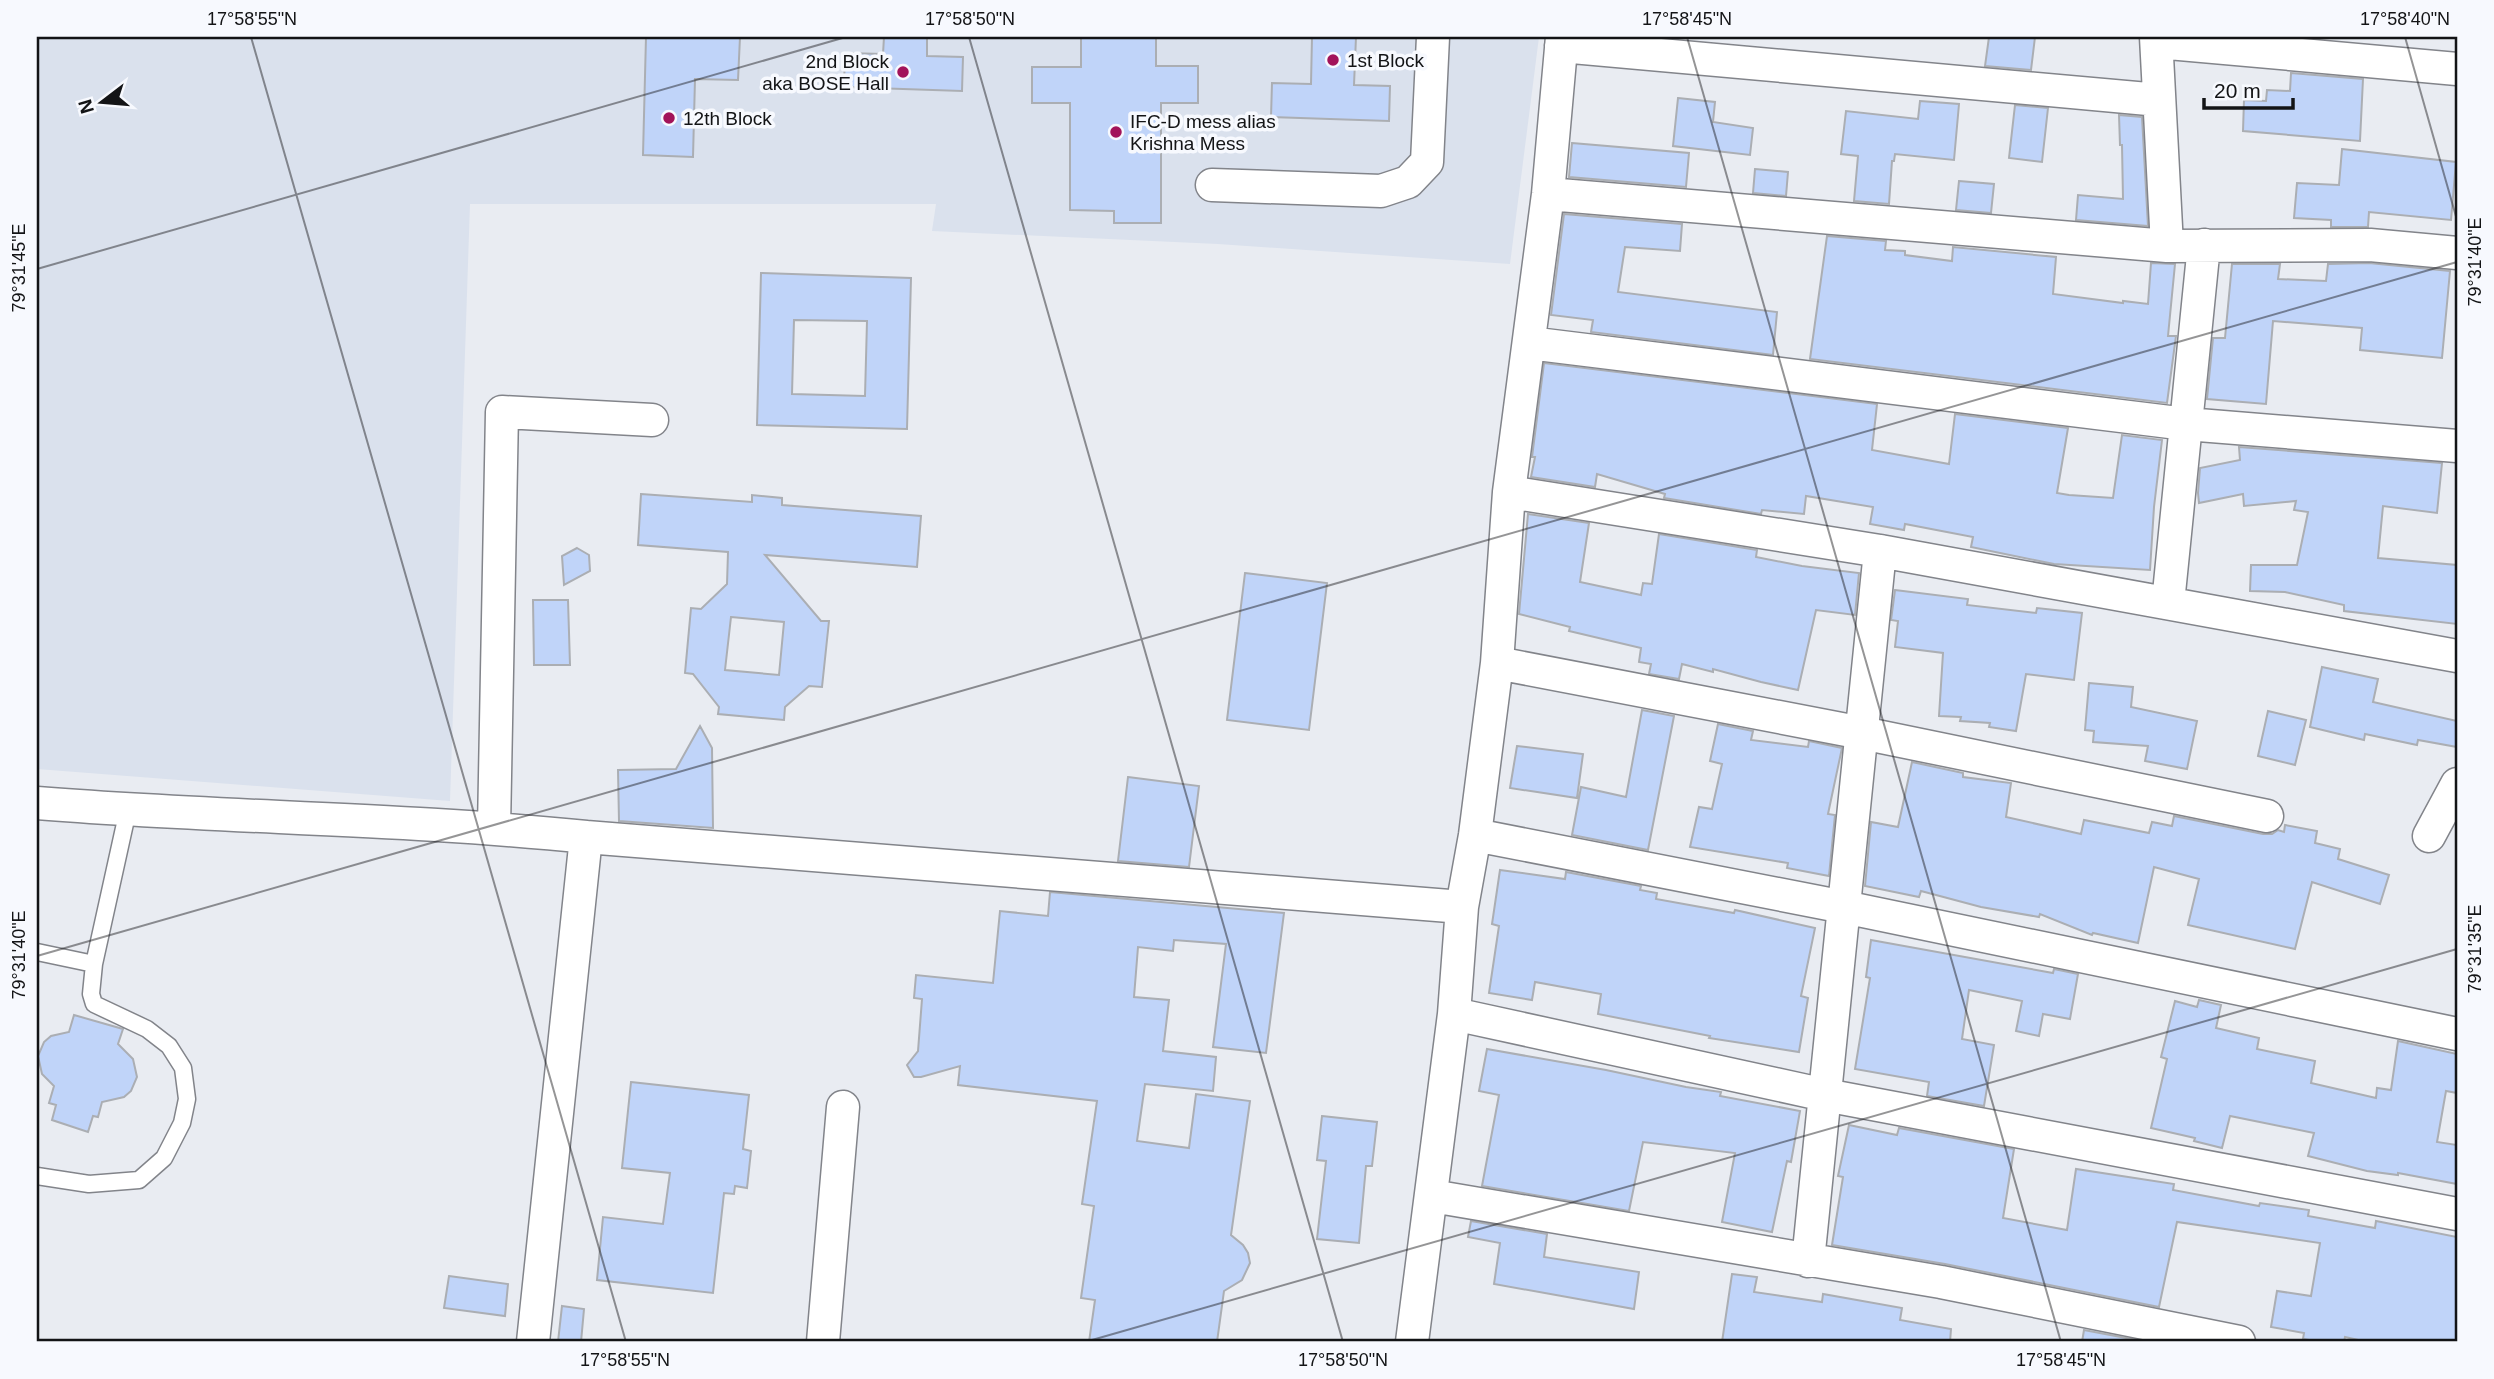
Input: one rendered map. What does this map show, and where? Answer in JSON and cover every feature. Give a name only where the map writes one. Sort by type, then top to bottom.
[{"type":"street","points":[[1212,185],[1381,191],[1408,182],[1427,162],[1433,37]]},
{"type":"street","points":[[2167,246],[2156,39],[2457,69]]},
{"type":"street","points":[[1412,1342],[1454,1014],[1462,906],[1475,835],[1497,663],[1509,492],[1548,194],[1561,42],[2159,100]]},
{"type":"street","points":[[1548,194],[2167,246],[2370,245],[2457,253]]},
{"type":"street","points":[[2168,603],[2204,245]]},
{"type":"street","points":[[1529,343],[2186,424],[2457,446]]},
{"type":"street","points":[[494,828],[502,412],[652,420]]},
{"type":"street","points":[[1509,492],[1880,551],[2457,656]]},
{"type":"street","points":[[1808,1261],[1880,551]]},
{"type":"street","points":[[1497,663],[1862,733],[2267,816]]},
{"type":"street","points":[[2429,836],[2457,784]]},
{"type":"street","points":[[37,803],[494,828],[1462,906]]},
{"type":"street","points":[[1475,835],[1844,907],[2457,1034]]},
{"type":"street","points":[[533,1342],[586,837]]},
{"type":"street","points":[[1454,1014],[1825,1095],[2457,1214]]},
{"type":"street","points":[[823,1342],[843,1107]]},
{"type":"street","points":[[1432,1196],[1941,1282],[2239,1342]]},
{"type":"lane","points":[[37,1176],[89,1184],[139,1180],[164,1158],[182,1123],[187,1099],[183,1068],[169,1045],[147,1029],[94,1004],[91,994],[94,964],[128,810]]},
{"type":"lane","points":[[37,952],[94,964]]},
{"type":"shaded area","points":[[37,37],[1539,37],[1510,264],[1218,244],[932,231],[936,204],[470,204],[450,801],[37,769]]},
{"type":"building","name":"12th Block","points":[[646,37],[740,37],[738,80],[695,79],[693,157],[643,155]]},
{"type":"building","name":"2nd Block aka BOSE Hall","points":[[884,37],[927,37],[927,56],[963,57],[962,91],[844,87],[845,53],[883,54]]},
{"type":"building","name":"IFC-D mess alias Krishna Mess","points":[[1081,37],[1156,37],[1156,66],[1198,66],[1198,103],[1161,103],[1161,223],[1114,223],[1114,211],[1070,210],[1070,103],[1032,103],[1032,67],[1081,67]]},
{"type":"building","name":"1st Block","points":[[1312,37],[1356,37],[1354,85],[1390,86],[1389,121],[1271,117],[1272,83],[1311,84]]},
{"type":"building","points":[[1989,37],[2035,37],[2031,70],[1985,66]]},
{"type":"building","points":[[2291,73],[2363,79],[2360,141],[2243,131],[2244,100],[2266,101],[2267,90],[2290,91]]},
{"type":"building","points":[[1678,98],[1715,102],[1713,122],[1753,128],[1750,155],[1673,146]]},
{"type":"building","points":[[1920,101],[1959,104],[1954,160],[1895,154],[1892,161],[1889,204],[1854,201],[1858,156],[1841,154],[1846,111],[1918,119]]},
{"type":"building","points":[[2015,105],[2048,108],[2042,162],[2009,158]]},
{"type":"building","points":[[2119,115],[2142,117],[2148,226],[2076,220],[2078,195],[2123,199]]},
{"type":"building","points":[[1572,143],[1689,153],[1686,187],[1569,177]]},
{"type":"building","points":[[2342,149],[2456,162],[2451,220],[2369,212],[2368,227],[2331,227],[2331,220],[2294,218],[2297,183],[2339,185]]},
{"type":"building","points":[[1755,169],[1788,172],[1786,196],[1753,193]]},
{"type":"building","points":[[1959,181],[1994,184],[1991,213],[1956,210]]},
{"type":"building","points":[[1564,214],[1682,224],[1680,251],[1625,247],[1618,292],[1777,312],[1773,355],[1591,332],[1593,320],[1551,315]]},
{"type":"building","points":[[1827,236],[1886,241],[1885,250],[1905,251],[1905,255],[1952,261],[1953,247],[2056,257],[2053,294],[2123,303],[2148,304],[2151,263],[2175,264],[2168,336],[2176,336],[2167,403],[1810,359]]},
{"type":"building","points":[[2369,263],[2450,271],[2442,358],[2360,350],[2362,328],[2273,321],[2266,404],[2207,399],[2213,338],[2225,338],[2232,264],[2280,264],[2278,279],[2326,281],[2328,264]]},
{"type":"building","points":[[761,273],[911,278],[907,429],[757,425]],"holes":[[[794,320],[867,321],[865,396],[792,394]]]},
{"type":"building","points":[[1544,363],[1877,404],[1872,450],[1949,464],[1955,414],[2068,428],[2057,493],[2069,495],[2113,498],[2122,435],[2162,440],[2150,570],[2054,564],[1971,547],[1973,537],[1905,524],[1904,530],[1870,524],[1873,507],[1806,496],[1804,514],[1762,510],[1761,514],[1664,498],[1665,494],[1597,474],[1595,487],[1531,477]]},
{"type":"building","points":[[2239,447],[2442,463],[2437,513],[2383,506],[2378,558],[2457,565],[2457,624],[2344,611],[2344,605],[2285,592],[2250,591],[2251,565],[2297,565],[2308,512],[2294,510],[2296,501],[2244,506],[2243,494],[2199,503],[2200,468],[2240,460]]},
{"type":"building","points":[[641,494],[752,502],[752,495],[782,498],[782,505],[921,516],[917,567],[765,555],[821,621],[829,621],[822,687],[809,686],[785,707],[784,720],[718,714],[719,707],[693,674],[685,673],[691,608],[701,609],[727,584],[728,552],[638,545]],"holes":[[[731,617],[784,622],[779,675],[725,670]]]},
{"type":"building","points":[[1528,514],[1589,523],[1580,582],[1641,595],[1643,583],[1652,584],[1659,534],[1757,550],[1756,557],[1802,566],[1859,573],[1855,615],[1816,610],[1798,690],[1682,664],[1679,679],[1649,674],[1651,664],[1639,662],[1641,648],[1569,631],[1570,627],[1519,614]]},
{"type":"building","points":[[577,548],[589,555],[590,571],[564,585],[562,556]]},
{"type":"building","points":[[1245,573],[1327,583],[1309,730],[1227,720]]},
{"type":"building","points":[[1895,590],[1968,599],[1967,605],[2036,613],[2037,608],[2082,613],[2074,680],[2026,674],[2016,731],[1989,727],[1990,723],[1960,721],[1961,717],[1939,716],[1943,653],[1895,647],[1898,621],[1891,620]]},
{"type":"building","points":[[533,600],[568,600],[570,665],[534,665]]},
{"type":"building","points":[[2322,667],[2378,679],[2373,702],[2457,721],[2457,747],[2418,740],[2417,745],[2365,734],[2364,740],[2310,727]]},
{"type":"building","points":[[2089,683],[2133,687],[2131,707],[2197,721],[2187,769],[2145,761],[2148,746],[2093,742],[2094,731],[2085,730]]},
{"type":"building","points":[[1642,710],[1674,716],[1648,850],[1572,835],[1581,787],[1626,797]]},
{"type":"building","points":[[2268,711],[2306,720],[2295,765],[2258,756]]},
{"type":"building","points":[[1718,724],[1753,731],[1751,740],[1808,747],[1809,741],[1842,748],[1828,814],[1835,815],[1829,876],[1787,868],[1788,863],[1690,847],[1699,807],[1712,809],[1722,764],[1710,761]]},
{"type":"building","points":[[700,726],[712,748],[713,828],[619,821],[618,770],[676,769]]},
{"type":"building","points":[[1517,746],[1583,754],[1577,798],[1510,788]]},
{"type":"building","points":[[1912,762],[1963,773],[1963,777],[2011,783],[2006,817],[2081,834],[2084,820],[2149,833],[2152,822],[2172,826],[2174,816],[2263,834],[2272,834],[2278,830],[2284,832],[2285,825],[2317,831],[2315,843],[2340,849],[2338,859],[2389,875],[2380,904],[2312,882],[2295,949],[2188,925],[2199,879],[2154,867],[2138,943],[2093,933],[2092,935],[2040,914],[2039,917],[1981,907],[1921,891],[1919,897],[1865,886],[1871,822],[1898,827]]},
{"type":"building","points":[[1128,777],[1199,786],[1189,867],[1118,861]]},
{"type":"building","points":[[1500,870],[1565,879],[1566,872],[1641,886],[1640,890],[1657,893],[1656,899],[1734,913],[1735,910],[1815,928],[1801,996],[1808,998],[1799,1052],[1709,1038],[1710,1036],[1598,1014],[1601,994],[1535,982],[1532,1000],[1489,993],[1499,926],[1492,924]]},
{"type":"building","points":[[1050,892],[1284,913],[1266,1053],[1213,1047],[1226,944],[1174,940],[1173,951],[1138,947],[1134,997],[1169,1000],[1163,1051],[1216,1057],[1213,1091],[1145,1084],[1137,1141],[1189,1148],[1196,1094],[1250,1101],[1231,1235],[1243,1245],[1250,1263],[1242,1280],[1224,1291],[1217,1342],[1089,1342],[1095,1300],[1081,1298],[1094,1206],[1082,1204],[1097,1101],[958,1085],[960,1066],[914,1077],[907,1065],[918,1051],[922,999],[914,998],[916,975],[993,983],[1000,911],[1048,916]]},
{"type":"building","points":[[1871,940],[2053,973],[2054,969],[2078,974],[2070,1019],[2043,1014],[2039,1036],[2016,1031],[2022,1001],[1969,990],[1962,1039],[1994,1045],[1984,1106],[1927,1096],[1929,1082],[1855,1069],[1870,978],[1866,977]]},
{"type":"building","points":[[2199,1000],[2221,1005],[2216,1028],[2259,1038],[2257,1049],[2315,1061],[2311,1083],[2376,1098],[2377,1088],[2391,1090],[2398,1041],[2457,1054],[2457,1093],[2446,1091],[2437,1142],[2457,1145],[2457,1184],[2398,1173],[2367,1171],[2308,1156],[2314,1133],[2230,1116],[2222,1148],[2194,1141],[2195,1138],[2151,1128],[2167,1059],[2161,1057],[2175,1001],[2197,1007]]},
{"type":"building","points":[[74,1015],[123,1029],[118,1044],[133,1059],[137,1077],[131,1091],[124,1097],[102,1102],[98,1117],[93,1116],[88,1132],[52,1120],[56,1105],[49,1103],[54,1086],[42,1074],[38,1056],[44,1042],[51,1036],[69,1032]]},
{"type":"building","points":[[1487,1049],[1721,1092],[1720,1096],[1800,1111],[1791,1162],[1787,1161],[1772,1232],[1722,1222],[1735,1153],[1643,1142],[1629,1211],[1482,1186],[1499,1095],[1479,1091]]},
{"type":"building","points":[[631,1082],[749,1095],[743,1149],[751,1151],[747,1188],[735,1186],[734,1194],[724,1193],[713,1293],[597,1280],[603,1217],[663,1224],[670,1173],[622,1168]]},
{"type":"building","points":[[1322,1116],[1377,1122],[1372,1166],[1366,1166],[1359,1243],[1317,1239],[1326,1161],[1317,1160]]},
{"type":"building","points":[[1849,1125],[1897,1135],[1899,1128],[2014,1149],[2003,1218],[2067,1230],[2076,1169],[2174,1184],[2173,1190],[2259,1206],[2260,1203],[2309,1210],[2308,1216],[2375,1228],[2376,1221],[2457,1237],[2457,1342],[2367,1342],[2345,1337],[2344,1342],[2321,1342],[2303,1339],[2304,1333],[2271,1327],[2277,1291],[2311,1296],[2320,1243],[2177,1222],[2159,1307],[1945,1264],[1832,1245],[1843,1177],[1838,1176]]},
{"type":"building","points":[[1471,1221],[1547,1234],[1544,1257],[1639,1272],[1634,1309],[1494,1284],[1500,1243],[1468,1237]]},
{"type":"building","points":[[1732,1274],[1757,1277],[1754,1292],[1822,1302],[1823,1294],[1902,1308],[1900,1320],[1951,1329],[1950,1342],[1722,1342]]},
{"type":"building","points":[[449,1276],[508,1284],[505,1316],[444,1308]]},
{"type":"building","points":[[562,1306],[584,1309],[581,1342],[558,1342]]},
{"type":"building","points":[[2084,1330],[2147,1342],[2082,1342]]},
{"type":"place","name":"1st Block","points":[[1333,60]]},
{"type":"place","name":"2nd Block aka BOSE Hall","points":[[903,72]]},
{"type":"place","name":"12th Block","points":[[669,118]]},
{"type":"place","name":"IFC-D mess alias Krishna Mess","points":[[1116,132]]}]
